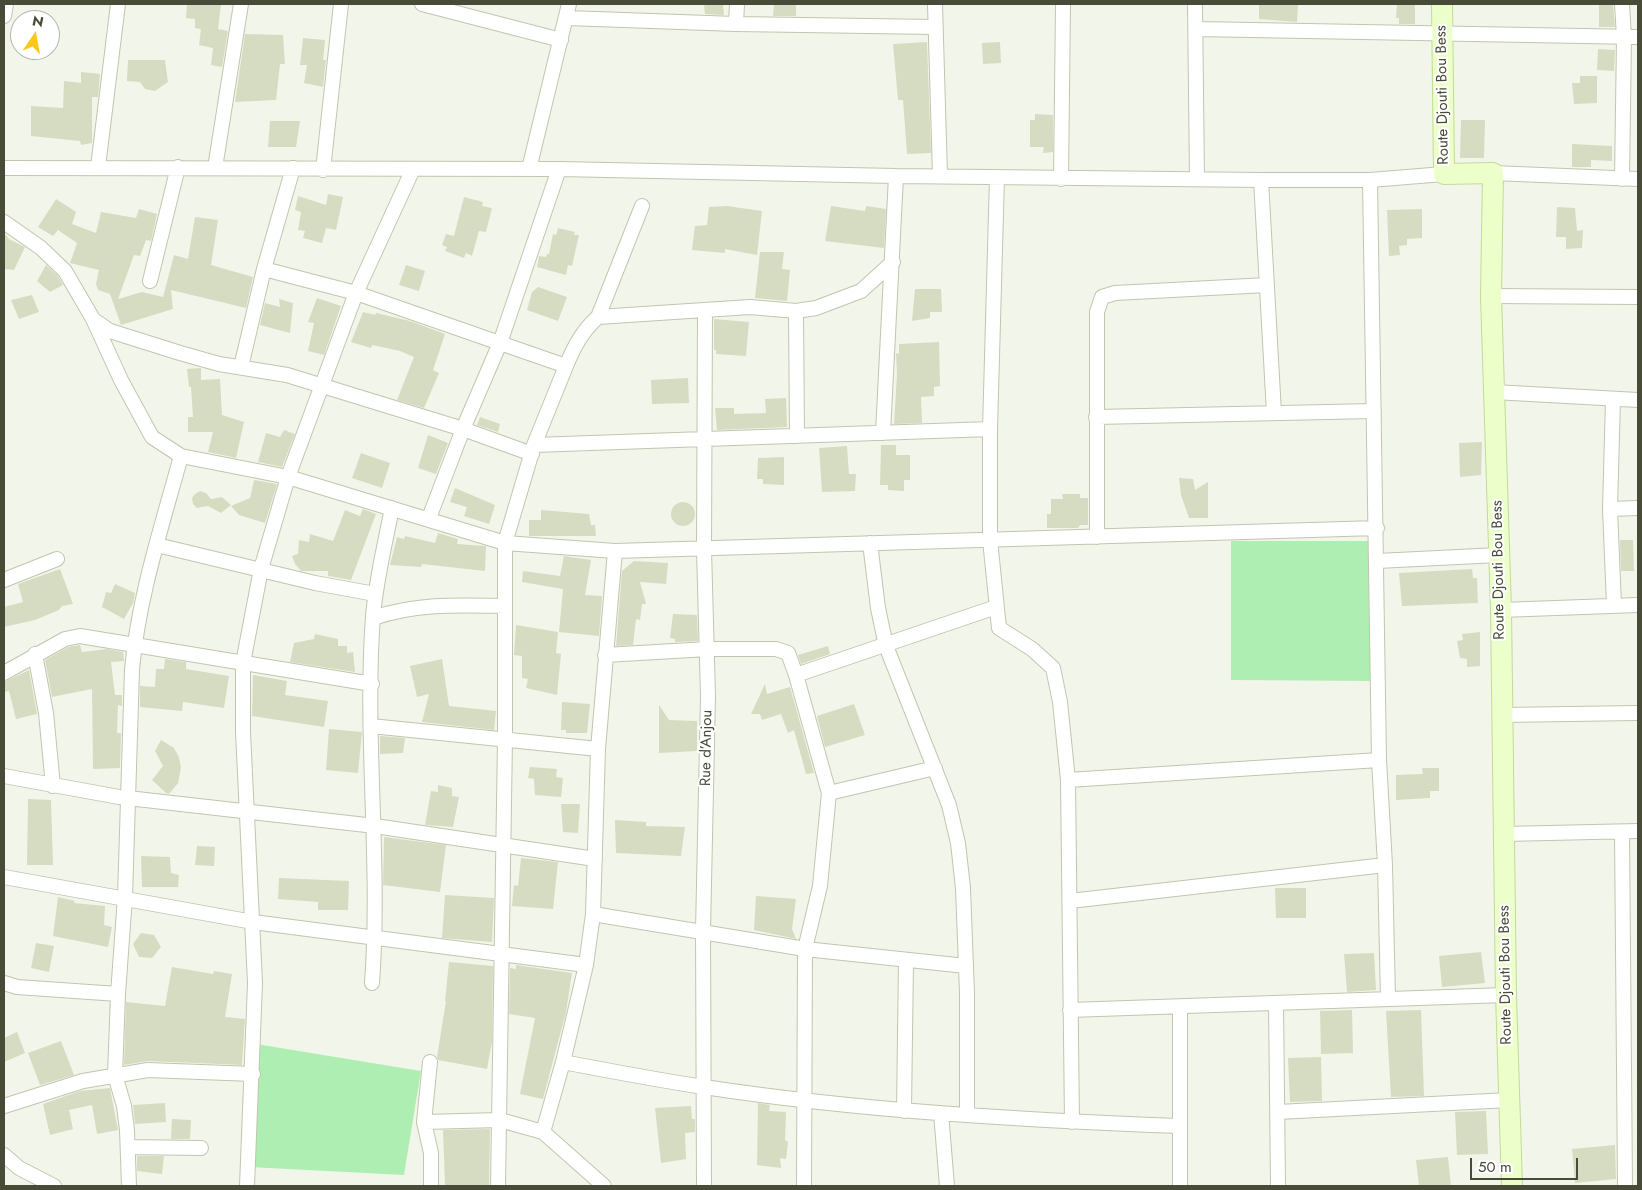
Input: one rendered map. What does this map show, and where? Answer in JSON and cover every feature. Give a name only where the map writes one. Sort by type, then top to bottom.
[{"type":"main road","name":"Route Djouti Bou Bess","points":[[1442,4],[1444,174],[1493,174],[1492,296],[1501,610],[1506,995],[1512,1186]]},
{"type":"street","points":[[4,16],[6,4]]},
{"type":"street","points":[[98,167],[118,4]]},
{"type":"street","points":[[215,168],[241,4]]},
{"type":"street","points":[[323,170],[341,4]]},
{"type":"street","points":[[422,4],[442,6],[561,40]]},
{"type":"street","points":[[736,24],[737,4]]},
{"type":"street","points":[[936,4],[935,27],[940,176]]},
{"type":"street","points":[[1061,179],[1063,4]]},
{"type":"street","points":[[1195,4],[1197,179]]},
{"type":"street","points":[[1622,4],[1624,37],[1622,179]]},
{"type":"street","points":[[529,169],[568,11],[736,24],[935,27]]},
{"type":"street","points":[[1196,29],[1638,37]]},
{"type":"street","points":[[150,281],[178,167]]},
{"type":"street","points":[[4,168],[559,169],[1061,179],[1261,180],[1370,180],[1444,174]]},
{"type":"street","points":[[241,367],[264,269],[293,168]]},
{"type":"street","points":[[247,1186],[253,1074],[255,983],[243,732],[243,663],[261,569],[288,477],[356,293],[413,169]]},
{"type":"street","points":[[429,518],[463,429],[500,343],[559,169]]},
{"type":"street","points":[[1493,174],[1638,179]]},
{"type":"street","points":[[883,433],[896,176]]},
{"type":"street","points":[[998,177],[990,430],[990,540],[999,628],[1032,649],[1053,668],[1060,702],[1068,780],[1072,1122]]},
{"type":"street","points":[[1261,180],[1274,414]]},
{"type":"street","points":[[1370,180],[1377,528],[1378,760],[1385,865],[1388,998]]},
{"type":"street","points":[[498,1186],[503,956],[502,845],[505,739],[505,543],[533,450],[566,366],[576,343],[587,326],[598,317],[642,206]]},
{"type":"street","points":[[4,222],[41,248],[65,271],[93,320],[121,380],[152,437],[181,456],[288,477],[429,518],[505,543],[615,551],[1377,528]]},
{"type":"street","points":[[598,317],[750,307],[796,311],[816,308],[861,291],[893,262]]},
{"type":"street","points":[[264,269],[356,293],[566,366]]},
{"type":"street","points":[[1098,536],[1097,312],[1102,297],[1115,293],[1268,286]]},
{"type":"street","points":[[1492,296],[1638,297]]},
{"type":"street","name":"Rue d’Anjou","points":[[704,1186],[703,931],[708,649],[704,549],[705,311]]},
{"type":"street","points":[[796,311],[797,436]]},
{"type":"street","points":[[93,320],[110,330],[203,360],[287,375],[321,387],[533,450],[705,439],[990,430]]},
{"type":"street","points":[[1494,392],[1638,400]]},
{"type":"street","points":[[1613,399],[1610,509],[1614,605]]},
{"type":"street","points":[[1096,417],[1374,411]]},
{"type":"street","points":[[129,1186],[124,1106],[115,1075],[118,994],[125,898],[134,644],[157,545],[181,456]]},
{"type":"street","points":[[372,983],[375,938],[375,826],[372,726],[373,618],[392,508]]},
{"type":"street","points":[[1610,509],[1638,508]]},
{"type":"street","points":[[870,544],[878,608],[886,646],[935,768],[954,822],[960,853],[966,966],[967,1115]]},
{"type":"street","points":[[157,545],[315,583],[376,594]]},
{"type":"street","points":[[543,1132],[563,1062],[586,965],[593,914],[598,749],[615,551]]},
{"type":"street","points":[[1377,561],[1499,555]]},
{"type":"street","points":[[4,580],[57,559]]},
{"type":"street","points":[[373,618],[402,609],[429,605],[505,606]]},
{"type":"street","points":[[1501,610],[1638,605]]},
{"type":"street","points":[[796,675],[886,646],[996,607]]},
{"type":"street","points":[[4,673],[35,654],[73,636],[134,644],[372,684]]},
{"type":"street","points":[[605,655],[708,649],[782,650],[788,653],[830,794],[820,886],[804,949],[806,1100],[804,1186]]},
{"type":"street","points":[[35,654],[46,713],[53,786]]},
{"type":"street","points":[[1501,715],[1638,713]]},
{"type":"street","points":[[372,726],[598,749]]},
{"type":"street","points":[[1068,780],[1378,760]]},
{"type":"street","points":[[830,794],[935,768]]},
{"type":"street","points":[[4,776],[128,798],[375,826],[595,859]]},
{"type":"street","points":[[1622,832],[1625,1186]]},
{"type":"street","points":[[1504,834],[1638,832]]},
{"type":"street","points":[[1070,901],[1385,865]]},
{"type":"street","points":[[4,877],[253,922],[503,956],[586,965]]},
{"type":"street","points":[[593,914],[804,949],[966,966]]},
{"type":"street","points":[[904,1110],[906,961]]},
{"type":"street","points":[[4,983],[16,987],[118,994]]},
{"type":"street","points":[[1070,1010],[1506,995]]},
{"type":"street","points":[[1276,1003],[1278,1186]]},
{"type":"street","points":[[1180,1007],[1180,1186]]},
{"type":"street","points":[[430,1062],[424,1122],[431,1153],[431,1186]]},
{"type":"street","points":[[563,1062],[704,1087],[806,1100],[967,1115],[1072,1122],[1179,1126]]},
{"type":"street","points":[[4,1106],[83,1081],[148,1070],[253,1074]]},
{"type":"street","points":[[1278,1112],[1509,1100]]},
{"type":"street","points":[[941,1113],[947,1186]]},
{"type":"street","points":[[424,1122],[500,1120],[543,1132],[604,1186]]},
{"type":"street","points":[[128,1147],[202,1148]]},
{"type":"street","points":[[4,1155],[19,1168],[54,1186]]},
{"type":"green space","points":[[1231,541],[1370,541],[1371,681],[1231,680]]},
{"type":"green space","points":[[256,1044],[421,1071],[404,1175],[249,1167]]},
{"type":"building","points":[[187,4],[221,4],[218,29],[228,31],[222,67],[211,65],[213,48],[199,45],[201,29],[195,28],[195,19],[186,18]]},
{"type":"building","points":[[704,4],[723,4],[724,15],[705,14]]},
{"type":"building","points":[[774,4],[796,4],[796,16],[773,16]]},
{"type":"building","points":[[1259,4],[1298,5],[1297,22],[1259,19]]},
{"type":"building","points":[[1397,4],[1415,4],[1415,24],[1399,24],[1399,18],[1396,18]]},
{"type":"building","points":[[1599,4],[1613,4],[1615,27],[1599,27]]},
{"type":"building","points":[[245,34],[283,35],[285,64],[280,64],[276,100],[235,102]]},
{"type":"building","points":[[303,38],[325,40],[323,60],[326,60],[323,87],[304,83],[307,65],[300,65]]},
{"type":"building","points":[[927,42],[931,153],[907,154],[903,100],[898,100],[893,44]]},
{"type":"building","points":[[1000,42],[1001,63],[983,64],[982,43]]},
{"type":"building","points":[[1598,49],[1615,50],[1614,71],[1597,70]]},
{"type":"building","points":[[128,60],[165,60],[168,82],[155,91],[145,89],[140,82],[127,81]]},
{"type":"building","points":[[81,72],[100,74],[98,97],[92,97],[92,143],[81,145],[80,141],[31,136],[31,106],[63,108],[64,81],[81,83]]},
{"type":"building","points":[[1580,76],[1597,76],[1597,103],[1574,104],[1572,83],[1580,83]]},
{"type":"building","points":[[1035,114],[1053,115],[1053,152],[1043,153],[1044,147],[1030,147],[1030,120],[1035,120]]},
{"type":"building","points":[[1461,120],[1485,120],[1484,158],[1460,158]]},
{"type":"building","points":[[270,121],[300,121],[296,147],[268,147]]},
{"type":"building","points":[[1572,144],[1612,146],[1612,161],[1591,160],[1591,167],[1572,167]]},
{"type":"building","points":[[328,194],[343,197],[336,230],[326,228],[322,243],[303,238],[305,231],[298,230],[301,212],[295,210],[298,196],[326,205]]},
{"type":"building","points":[[464,197],[483,202],[482,206],[492,208],[486,232],[479,231],[472,256],[466,253],[464,258],[445,251],[447,247],[442,245],[446,234],[454,236]]},
{"type":"building","points":[[56,199],[76,212],[72,224],[96,233],[101,212],[136,218],[139,209],[157,214],[151,241],[146,240],[140,256],[134,255],[118,299],[142,292],[163,297],[174,255],[188,259],[195,217],[218,220],[211,265],[253,277],[246,308],[171,290],[173,309],[121,325],[110,294],[98,290],[96,284],[99,270],[70,263],[77,243],[58,230],[53,236],[38,227]]},
{"type":"building","points":[[727,206],[762,211],[757,255],[725,249],[725,253],[692,250],[695,226],[707,225],[709,207]]},
{"type":"building","points":[[831,206],[865,211],[866,206],[886,209],[884,248],[825,241]]},
{"type":"building","points":[[1557,207],[1575,208],[1577,231],[1583,230],[1582,248],[1566,249],[1566,237],[1556,237]]},
{"type":"building","points":[[1422,209],[1422,238],[1407,239],[1407,245],[1399,246],[1400,255],[1389,256],[1387,210]]},
{"type":"building","points":[[558,228],[575,232],[574,235],[579,235],[572,266],[568,265],[566,275],[537,267],[539,256],[546,257],[549,254],[553,234],[556,235]]},
{"type":"building","points":[[4,233],[9,239],[25,247],[14,270],[4,269]]},
{"type":"building","points":[[760,252],[784,252],[782,269],[790,270],[787,301],[755,298]]},
{"type":"building","points":[[46,265],[58,276],[63,285],[50,292],[37,281]]},
{"type":"building","points":[[406,265],[425,271],[419,291],[399,285]]},
{"type":"building","points":[[538,287],[567,297],[558,321],[527,310],[532,292]]},
{"type":"building","points":[[915,289],[941,289],[942,312],[930,312],[930,318],[912,321]]},
{"type":"building","points":[[32,295],[39,312],[19,319],[11,300]]},
{"type":"building","points":[[317,298],[341,306],[324,355],[308,351],[314,323],[308,322]]},
{"type":"building","points":[[279,299],[293,303],[290,333],[260,325],[265,303],[280,307]]},
{"type":"building","points":[[363,312],[410,321],[445,334],[433,370],[439,373],[424,408],[397,400],[414,357],[400,351],[372,345],[371,348],[351,342]]},
{"type":"building","points":[[714,319],[749,322],[746,356],[716,354],[716,350],[714,350]]},
{"type":"building","points":[[939,342],[940,386],[934,387],[934,396],[921,397],[922,423],[894,424],[897,374],[896,353],[899,354],[899,344]]},
{"type":"building","points":[[201,368],[201,380],[220,379],[222,415],[244,422],[236,458],[208,452],[213,432],[188,432],[188,417],[193,417],[191,387],[189,387],[187,369]]},
{"type":"building","points":[[688,378],[689,403],[652,404],[651,380]]},
{"type":"building","points":[[786,398],[787,427],[717,430],[715,408],[734,408],[734,414],[766,413],[765,399]]},
{"type":"building","points":[[480,417],[500,424],[498,432],[477,425]]},
{"type":"building","points":[[284,430],[295,434],[282,467],[258,462],[266,433],[280,437]]},
{"type":"building","points":[[428,435],[448,443],[436,474],[418,468]]},
{"type":"building","points":[[1482,442],[1481,475],[1460,477],[1459,443]]},
{"type":"building","points":[[881,445],[896,445],[896,455],[910,455],[910,480],[904,480],[904,491],[888,490],[888,485],[880,485]]},
{"type":"building","points":[[847,446],[849,474],[856,474],[855,491],[822,492],[819,448]]},
{"type":"building","points":[[361,453],[390,463],[382,488],[352,478]]},
{"type":"building","points":[[784,457],[784,485],[763,484],[763,479],[757,479],[758,458]]},
{"type":"building","points":[[1179,478],[1193,479],[1195,490],[1208,482],[1208,518],[1189,518],[1181,495]]},
{"type":"building","points":[[254,480],[277,484],[265,523],[239,515],[231,506],[250,498]]},
{"type":"building","points":[[455,488],[495,505],[489,524],[464,516],[467,507],[450,502]]},
{"type":"building","points":[[200,491],[206,493],[211,499],[222,497],[231,505],[221,513],[208,506],[197,508],[193,504],[192,498]]},
{"type":"building","points":[[1062,494],[1080,494],[1080,498],[1088,498],[1088,525],[1080,525],[1078,528],[1047,528],[1047,514],[1051,514],[1051,499],[1063,499]]},
{"type":"building","points":[[683,502],[688,503],[694,509],[694,519],[688,525],[683,526],[678,525],[672,519],[671,514],[672,509],[678,503]]},
{"type":"building","points":[[363,509],[376,514],[351,580],[328,576],[328,571],[301,571],[295,564],[292,556],[298,554],[299,540],[309,542],[310,534],[333,541],[345,510],[360,516]]},
{"type":"building","points":[[541,510],[589,514],[591,525],[595,525],[596,536],[529,536],[529,520],[541,520]]},
{"type":"building","points":[[438,533],[458,539],[457,544],[486,546],[485,571],[422,564],[421,567],[390,565],[397,537],[404,539],[405,536],[435,543]]},
{"type":"building","points":[[1620,540],[1633,540],[1634,571],[1621,571]]},
{"type":"building","points":[[564,556],[591,560],[585,595],[602,596],[599,636],[559,632],[563,589],[522,582],[523,571],[560,576]]},
{"type":"building","points":[[634,561],[668,563],[666,584],[640,582],[646,604],[642,604],[640,620],[636,619],[633,645],[616,646],[622,571]]},
{"type":"building","points":[[60,569],[73,604],[62,606],[59,610],[35,620],[4,627],[4,607],[23,602],[18,584]]},
{"type":"building","points":[[1472,569],[1473,578],[1477,578],[1478,603],[1402,606],[1399,573]]},
{"type":"building","points":[[115,584],[135,593],[133,603],[124,619],[102,607],[106,592],[111,593]]},
{"type":"building","points":[[673,614],[697,615],[698,641],[675,642],[675,639],[670,638]]},
{"type":"building","points":[[516,625],[558,632],[556,653],[561,654],[557,695],[526,688],[528,679],[522,678],[522,656],[514,655]]},
{"type":"building","points":[[1480,632],[1480,666],[1467,667],[1467,659],[1460,658],[1457,641],[1463,640],[1462,634]]},
{"type":"building","points":[[315,634],[338,639],[338,646],[347,646],[347,653],[353,652],[355,672],[290,662],[294,643],[314,639]]},
{"type":"building","points":[[80,645],[82,652],[107,649],[123,652],[124,661],[111,662],[115,695],[122,695],[122,706],[118,705],[117,733],[121,733],[120,768],[93,769],[92,689],[52,697],[45,660],[68,647]]},
{"type":"building","points":[[828,646],[830,654],[801,664],[798,655]]},
{"type":"building","points":[[165,659],[186,662],[186,669],[229,676],[224,708],[183,702],[182,711],[140,707],[140,686],[155,687],[156,669],[164,669]]},
{"type":"building","points":[[442,659],[449,706],[496,711],[494,730],[422,722],[429,694],[417,697],[410,666]]},
{"type":"building","points":[[29,670],[37,714],[16,719],[9,691],[4,692],[4,682]]},
{"type":"building","points":[[253,675],[287,681],[285,695],[328,701],[324,727],[252,716]]},
{"type":"building","points":[[765,684],[767,694],[790,687],[814,773],[806,774],[794,730],[788,733],[781,714],[762,720],[760,714],[751,714]]},
{"type":"building","points":[[562,702],[590,704],[587,733],[566,733],[566,730],[561,730]]},
{"type":"building","points":[[854,704],[865,735],[825,747],[817,716]]},
{"type":"building","points":[[659,705],[669,720],[697,721],[697,751],[659,753]]},
{"type":"building","points":[[329,729],[362,732],[358,773],[326,770]]},
{"type":"building","points":[[380,736],[405,738],[403,753],[380,754]]},
{"type":"building","points":[[161,740],[174,748],[179,757],[181,768],[178,783],[169,794],[152,780],[163,766],[155,751]]},
{"type":"building","points":[[530,767],[557,769],[556,777],[563,778],[561,797],[535,795],[534,779],[528,778]]},
{"type":"building","points":[[1422,768],[1439,768],[1439,791],[1430,791],[1430,798],[1396,800],[1396,775],[1423,774]]},
{"type":"building","points":[[438,785],[452,788],[452,796],[459,797],[453,827],[425,825],[431,791],[438,792]]},
{"type":"building","points":[[28,799],[51,800],[53,865],[27,865]]},
{"type":"building","points":[[561,804],[580,804],[578,833],[563,832]]},
{"type":"building","points":[[615,820],[646,822],[646,826],[685,827],[681,856],[616,853]]},
{"type":"building","points":[[384,837],[446,845],[440,892],[383,885]]},
{"type":"building","points":[[197,846],[215,847],[214,866],[195,865]]},
{"type":"building","points":[[141,856],[170,857],[171,873],[179,875],[178,887],[142,887]]},
{"type":"building","points":[[521,858],[558,862],[553,909],[512,906],[514,885],[518,886]]},
{"type":"building","points":[[279,878],[349,881],[348,910],[318,910],[318,902],[278,899]]},
{"type":"building","points":[[1275,888],[1306,888],[1306,918],[1276,918]]},
{"type":"building","points":[[445,895],[494,898],[492,942],[442,938]]},
{"type":"building","points":[[756,896],[796,899],[792,929],[796,939],[754,930]]},
{"type":"building","points":[[58,897],[75,901],[74,903],[105,906],[104,925],[112,927],[108,947],[53,936]]},
{"type":"building","points":[[141,933],[154,935],[161,947],[152,958],[139,957],[133,944]]},
{"type":"building","points":[[36,943],[54,946],[49,972],[31,968]]},
{"type":"building","points":[[1481,952],[1485,983],[1442,987],[1439,956]]},
{"type":"building","points":[[1374,953],[1376,990],[1347,992],[1344,954]]},
{"type":"building","points":[[449,962],[493,966],[492,1042],[487,1069],[438,1060]]},
{"type":"building","points":[[516,965],[572,973],[566,1012],[543,1099],[520,1094],[535,1018],[509,1014],[510,968],[516,969]]},
{"type":"building","points":[[172,967],[213,974],[214,971],[232,974],[225,1017],[245,1019],[242,1065],[148,1061],[124,1065],[126,1002],[165,1006]]},
{"type":"building","points":[[1352,1010],[1353,1053],[1321,1054],[1320,1011]]},
{"type":"building","points":[[1421,1010],[1424,1096],[1391,1097],[1386,1011]]},
{"type":"building","points":[[17,1032],[25,1053],[4,1062],[4,1038]]},
{"type":"building","points":[[61,1041],[74,1075],[40,1085],[28,1053]]},
{"type":"building","points":[[1321,1057],[1322,1101],[1290,1102],[1288,1058]]},
{"type":"building","points":[[110,1088],[118,1130],[97,1134],[92,1105],[69,1110],[73,1129],[50,1135],[43,1104],[80,1091]]},
{"type":"building","points":[[165,1103],[166,1122],[135,1124],[133,1105]]},
{"type":"building","points":[[758,1103],[770,1105],[769,1111],[786,1112],[785,1140],[788,1142],[786,1159],[780,1158],[781,1168],[757,1165]]},
{"type":"building","points":[[691,1106],[692,1119],[695,1119],[695,1132],[685,1133],[686,1159],[661,1163],[655,1108]]},
{"type":"building","points":[[1486,1111],[1488,1154],[1457,1155],[1455,1112]]},
{"type":"building","points":[[172,1119],[191,1120],[190,1139],[171,1139]]},
{"type":"building","points":[[490,1129],[489,1185],[445,1186],[443,1130]]},
{"type":"building","points":[[1615,1145],[1616,1179],[1575,1183],[1572,1149]]},
{"type":"building","points":[[137,1156],[164,1156],[162,1174],[137,1171]]},
{"type":"building","points":[[1448,1157],[1451,1186],[1419,1186],[1416,1160]]}]
